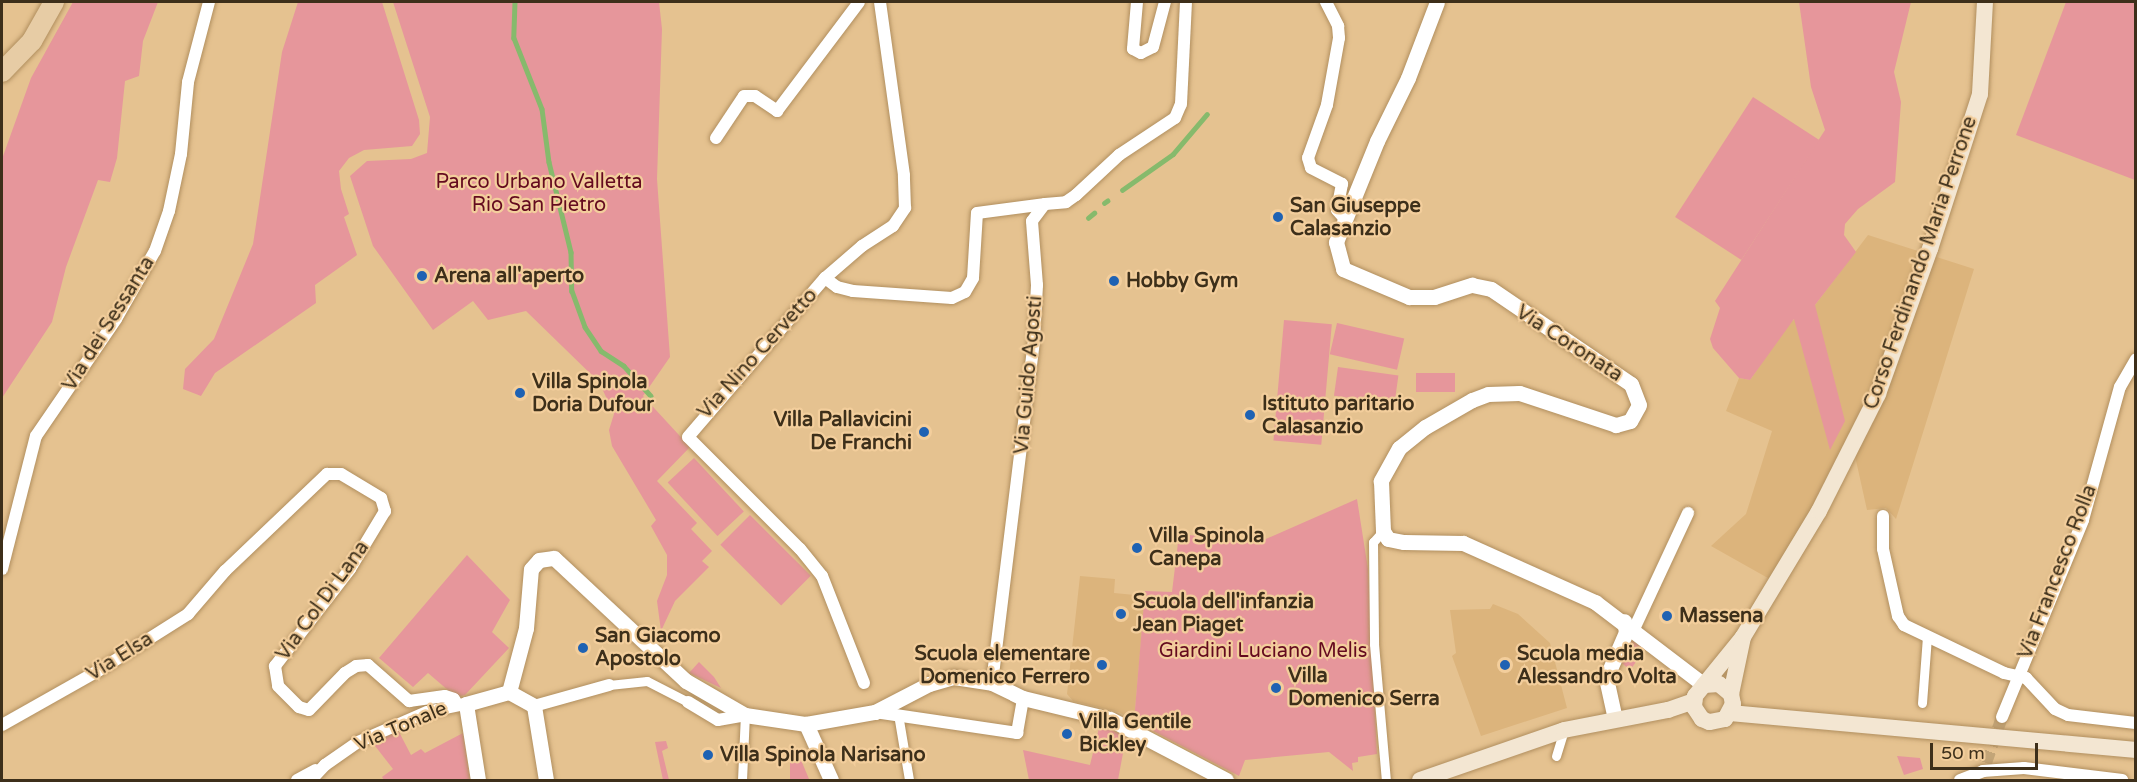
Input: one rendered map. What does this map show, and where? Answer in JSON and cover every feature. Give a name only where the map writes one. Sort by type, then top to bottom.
[{"type":"main road","points":[[2,72],[23,53],[54,2]]},
{"type":"main road","name":"Corso Ferdinando Maria Perrone","points":[[1731,694],[1740,667],[1738,641],[1819,511],[1878,394],[1980,94],[1985,2]]},
{"type":"main road","points":[[1695,707],[1704,686],[1738,641]]},
{"type":"main road","points":[[1704,686],[1719,684],[1758,715]]},
{"type":"main road","points":[[1695,707],[1709,722],[1725,719],[1730,713],[1731,694]]},
{"type":"main road","points":[[1420,780],[1564,730],[1615,719],[1695,707]]},
{"type":"main road","points":[[1730,713],[2136,750]]},
{"type":"street","name":"Via dei Sessanta","points":[[2,569],[36,436],[116,319],[155,251],[170,204],[181,154],[188,82],[209,2]]},
{"type":"street","points":[[716,138],[744,96],[756,96],[777,111],[859,2]]},
{"type":"street","name":"Via Nino Cervetto","points":[[864,683],[822,576],[801,549],[688,437],[825,278],[861,246],[893,226],[905,208],[904,175],[880,2]]},
{"type":"street","points":[[1137,2],[1133,49],[1141,53],[1153,47],[1165,2]]},
{"type":"street","points":[[825,278],[837,287],[853,291],[952,298],[965,292],[973,278],[977,213],[1066,202],[1119,155],[1175,118],[1181,104],[1186,2]]},
{"type":"street","points":[[1326,2],[1338,26],[1340,38],[1327,105],[1308,158],[1311,168],[1342,184],[1337,210],[1345,219]]},
{"type":"street","name":"Via Coronata","points":[[1383,531],[1381,481],[1399,448],[1425,427],[1472,400],[1488,394],[1519,393],[1616,425],[1630,421],[1639,405],[1631,384],[1491,289],[1472,285],[1434,297],[1409,297],[1343,269],[1336,242],[1408,78],[1437,2]]},
{"type":"street","name":"Via Guido Agosti","points":[[992,683],[1035,339],[1037,285],[1031,228],[1045,204]]},
{"type":"street","name":"Via Francesco Rolla","points":[[2002,717],[2083,520],[2120,387],[2136,359]]},
{"type":"street","name":"Via Col Di Lana","points":[[225,571],[327,474],[340,474],[381,498],[385,511],[350,569],[275,666],[274,677],[299,707],[309,710],[345,673],[356,666],[368,665],[409,701],[445,696],[462,704]]},
{"type":"street","points":[[1615,719],[1606,678],[1629,625],[1688,513]]},
{"type":"street","points":[[1883,516],[1882,542],[1898,616],[1904,625],[2004,673],[2018,675],[2040,689],[2055,709],[2068,715],[2136,723]]},
{"type":"street","points":[[1386,780],[1374,633],[1373,542],[1383,531],[1388,539],[1404,542],[1463,543],[1595,602],[1629,625],[1704,686]]},
{"type":"street","points":[[509,692],[526,628],[531,569],[539,560],[554,558],[580,578],[686,681],[745,715]]},
{"type":"street","name":"Via Elsa","points":[[2,725],[98,671],[188,614],[225,571]]},
{"type":"street","points":[[1922,703],[1927,637]]},
{"type":"street","points":[[875,712],[929,684],[954,677],[992,683],[1023,698],[1110,719],[1226,780]]},
{"type":"street","points":[[478,780],[462,704],[509,692],[534,706],[609,685],[647,681],[718,720],[745,715],[806,724],[875,712],[1017,733],[1023,698]]},
{"type":"street","name":"Via Tonale","points":[[311,780],[326,765],[358,742],[427,712],[462,704]]},
{"type":"street","points":[[534,706],[546,780]]},
{"type":"street","points":[[898,714],[909,780]]},
{"type":"street","points":[[742,780],[745,715]]},
{"type":"street","points":[[806,724],[831,780]]},
{"type":"street","points":[[1556,756],[1564,730]]},
{"type":"street","points":[[297,780],[326,765]]},
{"type":"street","points":[[1960,780],[1985,767],[2024,768],[2122,780]]},
{"type":"shaded area","points":[[1868,235],[1974,269],[1896,519],[1886,508],[1867,510],[1853,447],[1775,582],[1711,546],[1746,514],[1772,431],[1726,411],[1739,378],[1750,380],[1788,324],[1815,305]]},
{"type":"shaded area","points":[[1080,576],[1115,579],[1114,593],[1145,596],[1134,721],[1119,712],[1073,701],[1067,694]]},
{"type":"shaded area","name":"Scuola media Alessandro Volta","points":[[1493,604],[1518,614],[1550,643],[1567,708],[1481,736],[1452,656],[1456,653],[1450,610],[1490,609]]},
{"type":"green space","points":[[73,2],[158,2],[143,41],[139,76],[125,81],[117,158],[110,182],[98,180],[66,267],[52,322],[2,398],[2,159],[31,78]]},
{"type":"green space","points":[[298,2],[382,2],[419,120],[420,134],[412,146],[364,150],[349,158],[339,171],[341,189],[349,214],[344,217],[357,255],[315,285],[316,303],[215,373],[201,396],[183,389],[185,369],[214,339],[253,244],[282,52]]},
{"type":"green space","name":"Parco Urbano Valletta Rio San Pietro","points":[[393,2],[659,2],[662,29],[657,179],[670,357],[643,396],[690,447],[657,481],[697,523],[691,529],[712,551],[702,561],[709,567],[675,601],[661,631],[657,601],[667,575],[667,555],[651,526],[656,520],[612,446],[609,430],[614,414],[599,382],[526,311],[488,320],[473,301],[433,330],[373,246],[350,176],[367,161],[411,159],[427,153],[430,117]]},
{"type":"green space","points":[[1799,2],[1911,2],[1894,72],[1901,102],[1895,182],[1858,209],[1845,224],[1844,235],[1856,252],[1815,305],[1845,421],[1830,450],[1794,319],[1750,380],[1739,378],[1713,348],[1710,339],[1720,308],[1715,301],[1825,130],[1811,87]]},
{"type":"green space","points":[[2066,2],[2135,2],[2135,180],[2016,135]]},
{"type":"green space","points":[[1753,97],[1819,140],[1741,260],[1675,217]]},
{"type":"green space","points":[[1284,320],[1332,324],[1321,445],[1273,441]]},
{"type":"green space","points":[[1337,323],[1404,339],[1397,370],[1330,354]]},
{"type":"green space","points":[[1338,367],[1398,375],[1394,404],[1334,396]]},
{"type":"green space","points":[[1416,373],[1455,373],[1455,392],[1416,392]]},
{"type":"green space","points":[[694,458],[744,511],[717,536],[668,483]]},
{"type":"green space","name":"Giardini Luciano Melis","points":[[1357,499],[1368,569],[1377,754],[1358,757],[1358,762],[1352,763],[1353,771],[1329,752],[1245,760],[1239,776],[1134,721],[1145,591],[1172,592],[1179,534],[1259,542]]},
{"type":"green space","points":[[750,515],[811,576],[781,606],[720,545]]},
{"type":"green space","points":[[467,555],[510,600],[492,632],[509,648],[465,695],[456,697],[428,673],[413,687],[379,658]]},
{"type":"green space","points":[[1631,632],[1648,646],[1630,670],[1617,659]]},
{"type":"green space","points":[[699,662],[714,677],[721,688],[689,673]]},
{"type":"green space","points":[[1100,724],[1126,737],[1118,780],[1029,780],[1023,750],[1090,765]]},
{"type":"green space","points":[[398,730],[411,755],[421,749],[425,753],[463,733],[470,780],[384,780],[382,777],[393,769],[372,742]]},
{"type":"green space","points":[[666,741],[668,748],[662,751],[669,780],[663,780],[655,742]]},
{"type":"green space","points":[[1897,756],[1920,758],[1923,769],[1904,775]]},
{"type":"green space","points":[[801,760],[809,779],[790,780],[790,761]]},
{"type":"waterway","points":[[515,2],[514,38],[542,109],[549,162],[571,252],[572,291],[585,327],[601,351],[624,366],[651,396]]},
{"type":"waterway","points":[[1122,190],[1173,154],[1207,114]]},
{"type":"waterway","points":[[1088,218],[1094,213]]},
{"type":"tunnel","points":[[1986,763],[2002,717]]},
{"type":"place","name":"San Giuseppe Calasanzio","points":[[1278,217]]},
{"type":"place","name":"Arena all'aperto","points":[[422,276]]},
{"type":"place","name":"Hobby Gym","points":[[1114,281]]},
{"type":"place","name":"Villa Spinola Doria Dufour","points":[[520,393]]},
{"type":"place","name":"Istituto paritario Calasanzio","points":[[1250,415]]},
{"type":"place","name":"Villa Pallavicini De Franchi","points":[[924,432]]},
{"type":"place","name":"Villa Spinola Canepa","points":[[1137,548]]},
{"type":"place","name":"Scuola dell'infanzia Jean Piaget","points":[[1121,614]]},
{"type":"place","name":"Massena","points":[[1667,616]]},
{"type":"place","name":"San Giacomo Apostolo","points":[[583,648]]},
{"type":"place","name":"Scuola elementare Domenico Ferrero","points":[[1102,665]]},
{"type":"place","name":"Scuola media Alessandro Volta","points":[[1505,665]]},
{"type":"place","name":"Villa Domenico Serra","points":[[1276,688]]},
{"type":"place","name":"Villa Gentile Bickley","points":[[1067,734]]},
{"type":"place","name":"Villa Spinola Narisano","points":[[708,755]]}]
